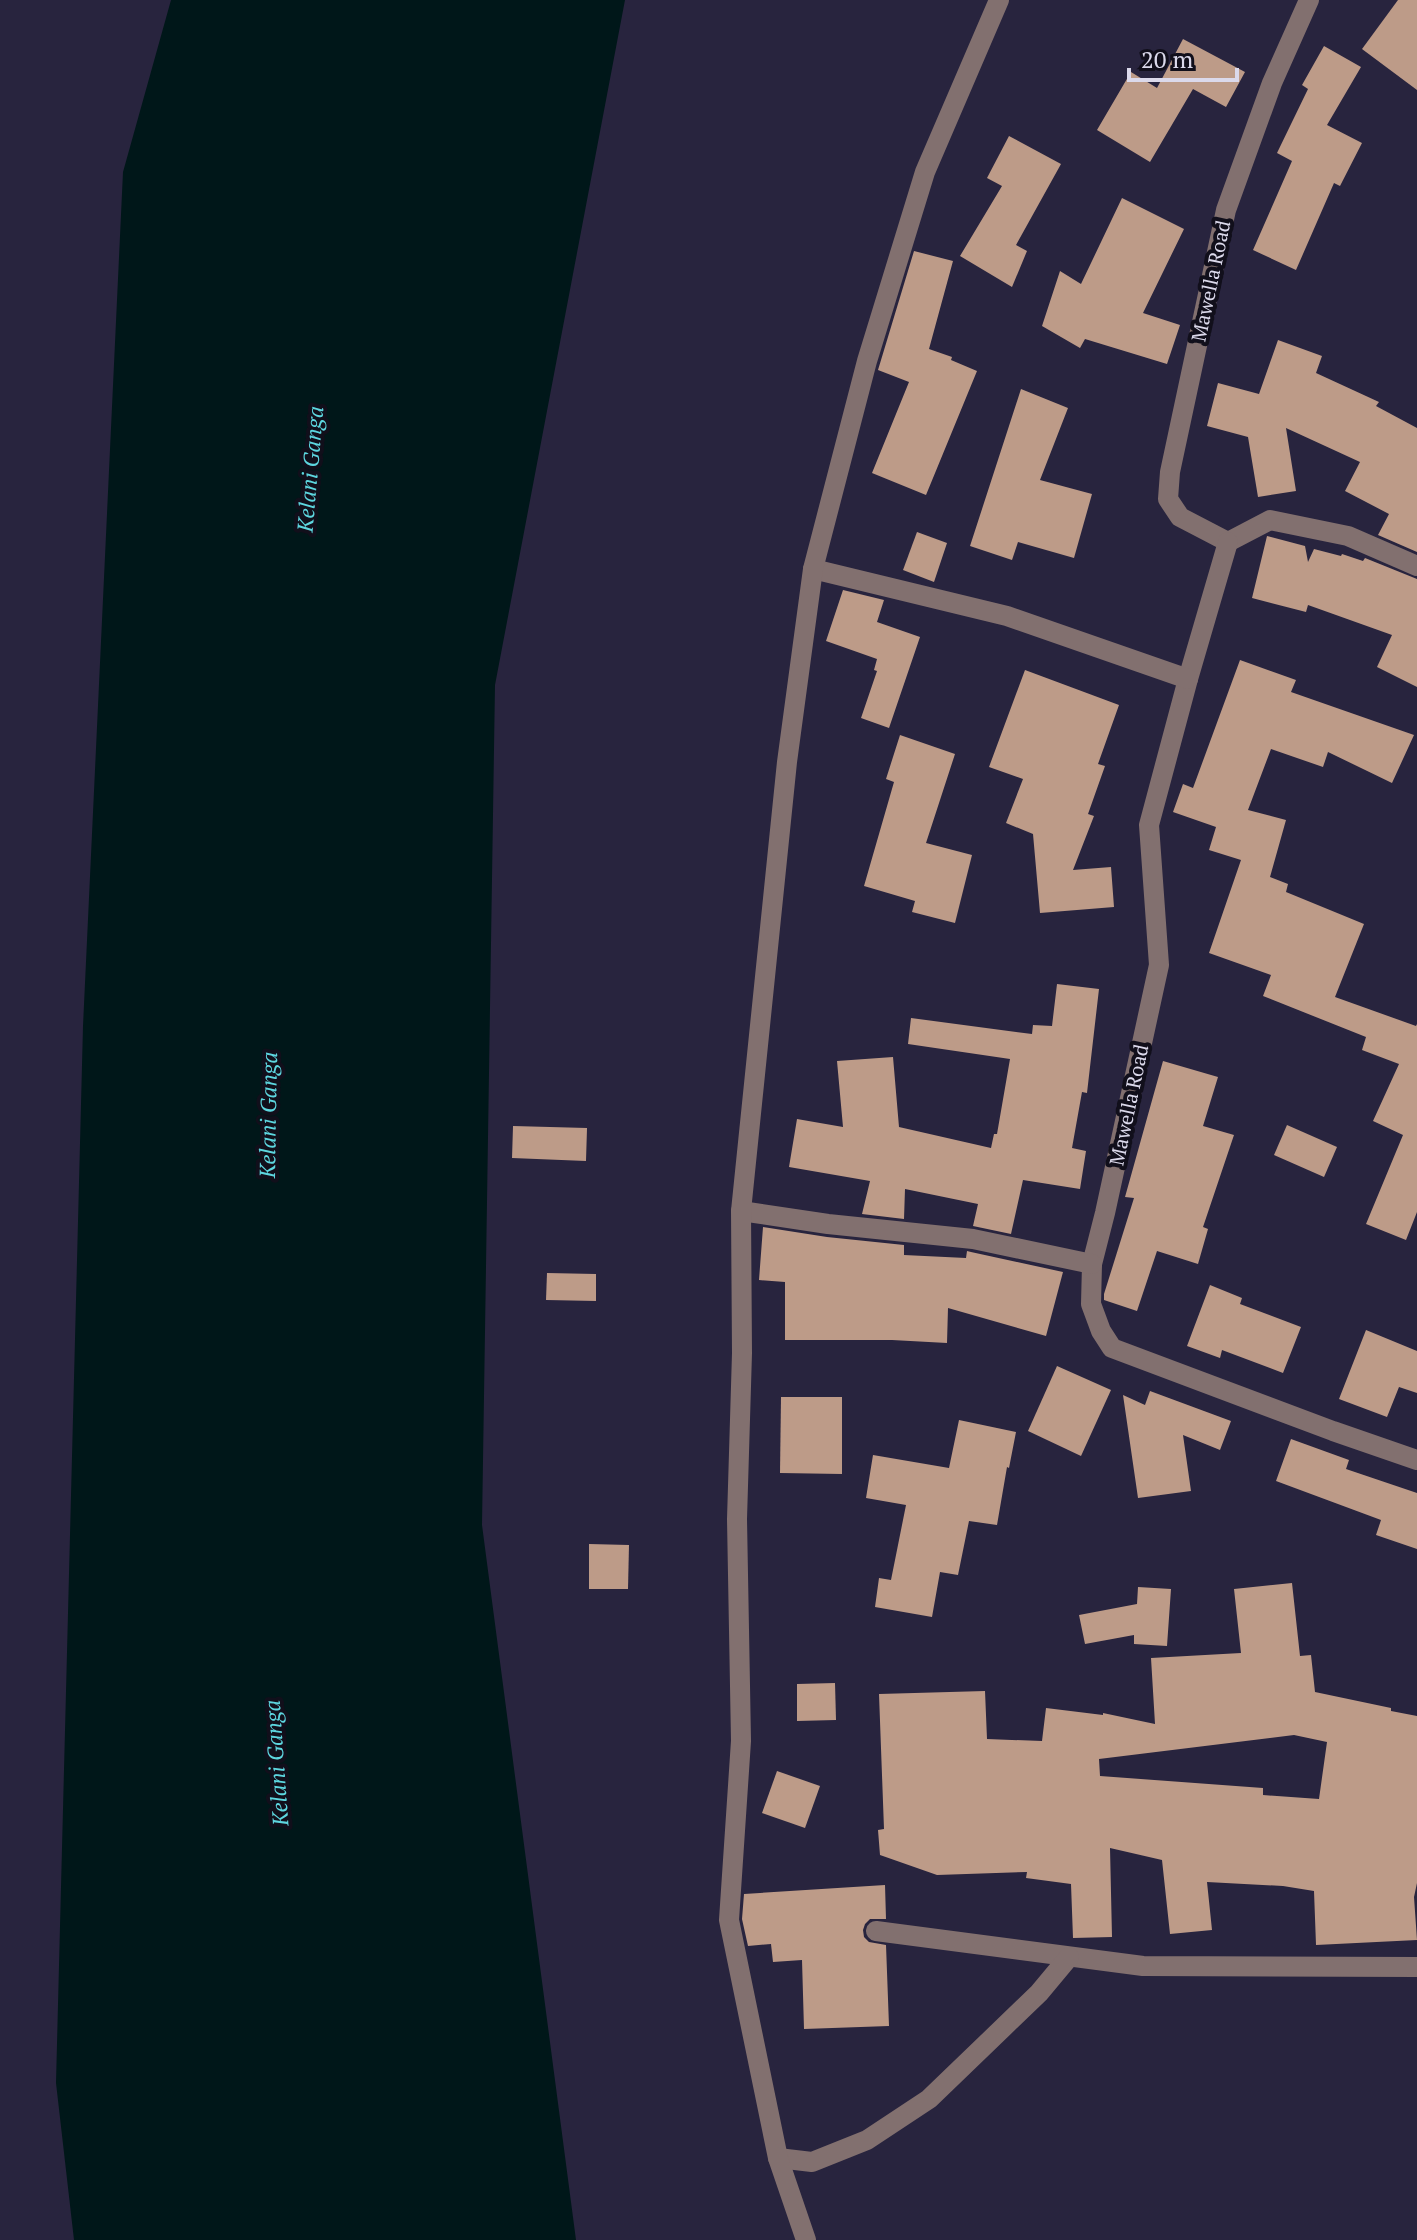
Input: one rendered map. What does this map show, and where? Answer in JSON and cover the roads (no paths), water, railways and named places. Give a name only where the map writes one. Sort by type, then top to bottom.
[{"type":"street","points":[[806,2240],[778,2158],[729,1920],[741,1741],[737,1519],[742,1353],[741,1211],[787,762],[813,569],[867,361],[925,172],[999,0]]},
{"type":"street","name":"Mawella Road","points":[[1309,0],[1272,83],[1226,210],[1170,472],[1168,499],[1180,517],[1228,542],[1149,825],[1159,965],[1092,1264],[1091,1304],[1101,1331],[1112,1348],[1417,1460]]},
{"type":"street","points":[[1228,542],[1270,520],[1348,536],[1417,566]]},
{"type":"street","points":[[813,569],[1007,616],[1188,679]]},
{"type":"street","points":[[741,1211],[828,1224],[973,1239],[1092,1264]]},
{"type":"street","points":[[876,1931],[1143,1966],[1417,1967]]},
{"type":"street","points":[[778,2158],[812,2162],[867,2140],[929,2099],[1039,1993],[1069,1957]]},
{"type":"water","name":"Kelani Ganga","points":[[171,0],[625,0],[495,685],[482,1525],[576,2240],[74,2240],[56,2083],[83,1026],[123,172]]}]
